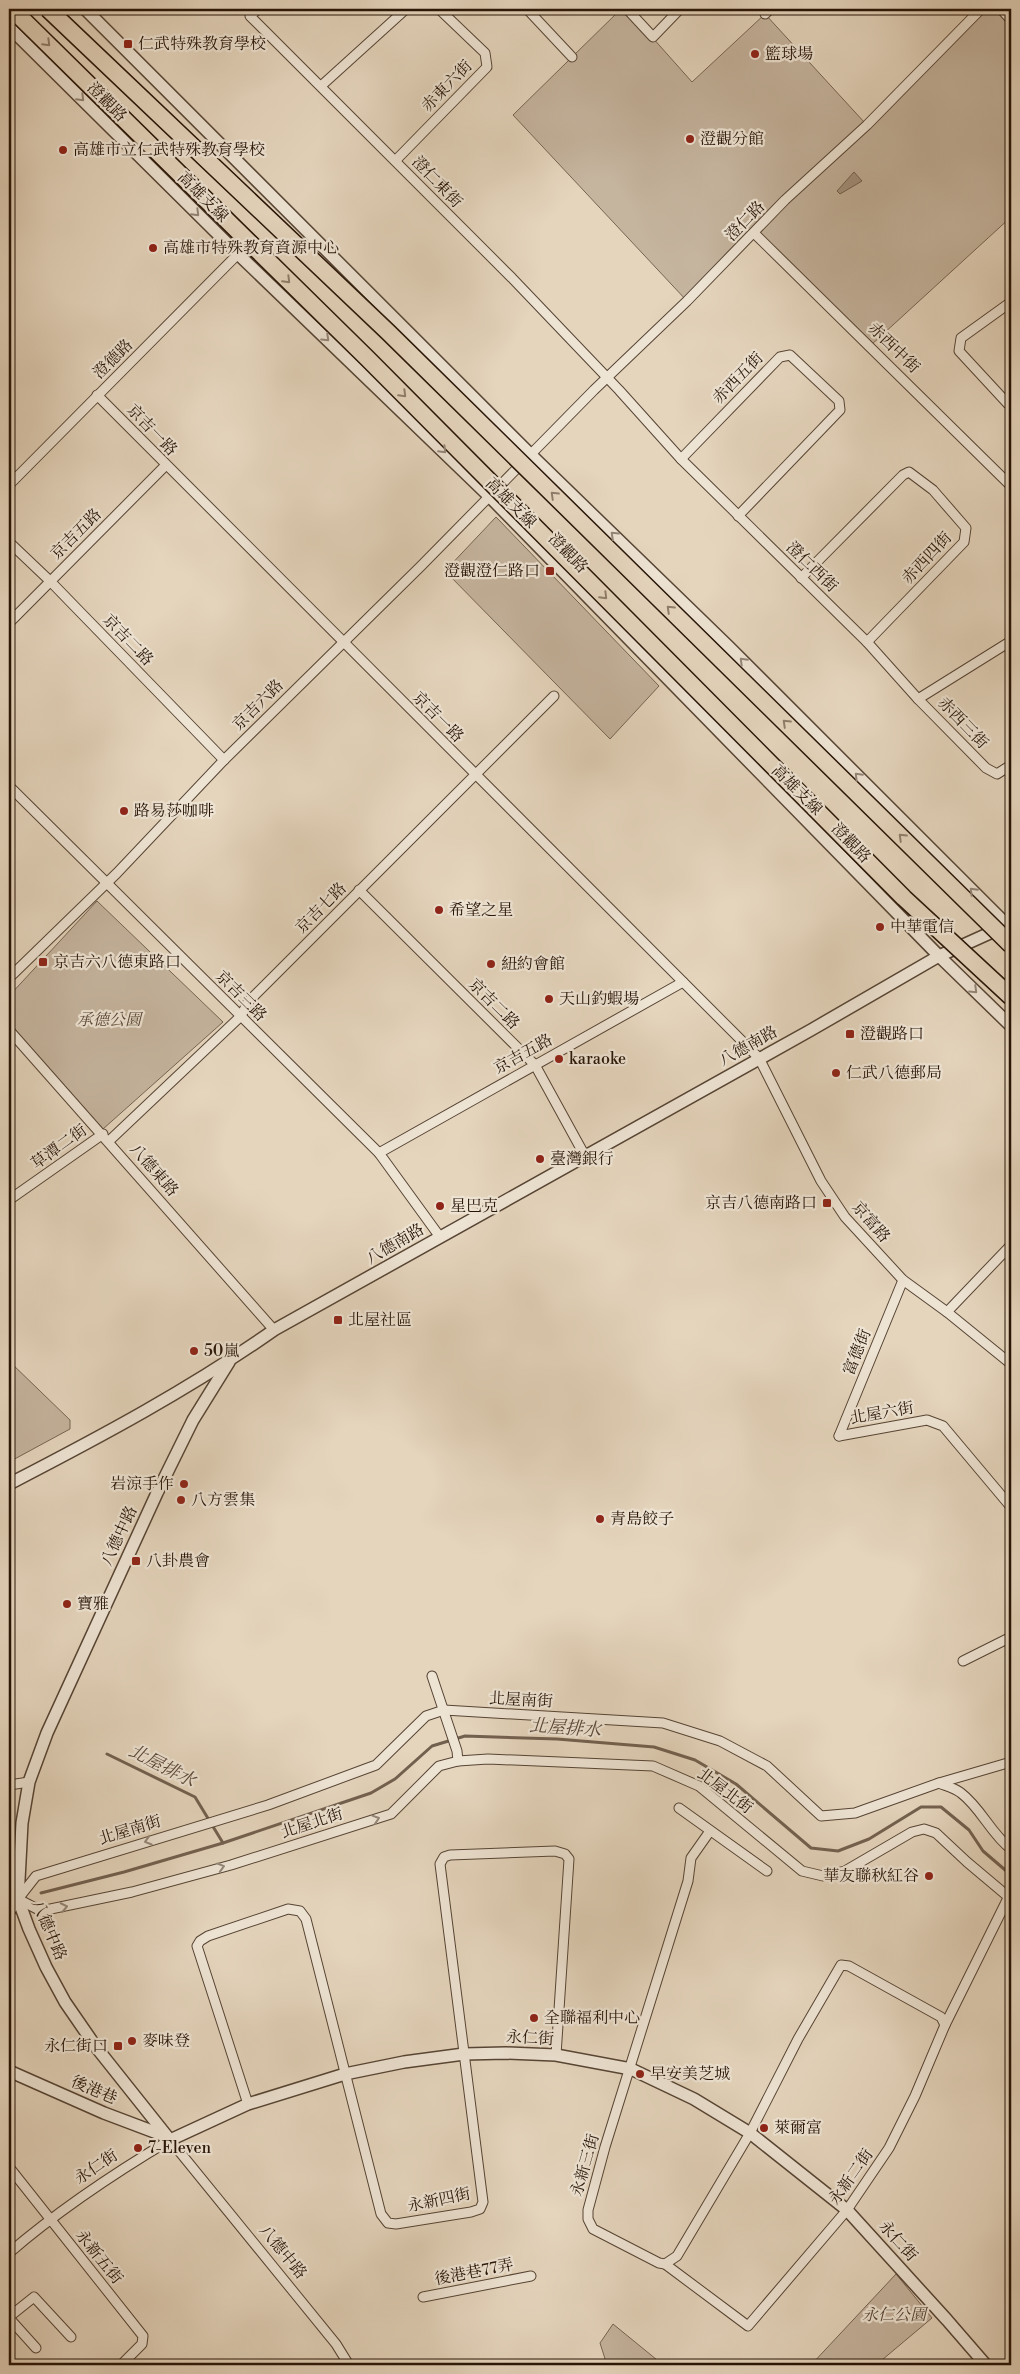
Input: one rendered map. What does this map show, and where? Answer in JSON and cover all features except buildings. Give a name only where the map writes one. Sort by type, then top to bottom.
[{"type":"highway","name":"高雄支線","points":[[12,9],[367,358],[904,898],[1011,997]]},
{"type":"highway","name":"高雄支線","points":[[48,9],[388,332],[1011,945]]},
{"type":"street","points":[[85,9],[530,454],[736,654],[1010,926]]},
{"type":"street","name":"澄仁東街","points":[[243,9],[396,160],[607,378]]},
{"type":"street","points":[[250,16],[258,9]]},
{"type":"street","points":[[321,86],[406,9]]},
{"type":"street","name":"赤東六街","points":[[396,160],[487,67],[485,53],[439,9]]},
{"type":"street","points":[[527,9],[572,57]]},
{"type":"street","points":[[627,9],[653,37],[680,9]]},
{"type":"street","name":"澄仁路","points":[[530,454],[786,200],[867,125],[981,9]]},
{"type":"street","points":[[1002,9],[1011,20]]},
{"type":"street","name":"澄觀路","points":[[9,27],[238,254],[489,496],[939,956],[1011,1026]]},
{"type":"street","name":"赤西中街","points":[[754,233],[1011,486]]},
{"type":"street","name":"澄德路","points":[[9,484],[238,254]]},
{"type":"street","points":[[1011,302],[961,338],[959,351],[1008,404],[1011,404]]},
{"type":"street","name":"赤西五街","points":[[681,459],[780,357],[790,354],[838,400],[840,410],[738,516]]},
{"type":"street","name":"澄仁西街","points":[[607,378],[681,459],[867,642],[918,699]]},
{"type":"street","name":"京吉一路","points":[[97,395],[165,466],[759,1058]]},
{"type":"street","name":"京吉六路","points":[[9,978],[106,883],[224,760],[530,454]]},
{"type":"street","name":"京吉五路","points":[[9,623],[165,466]]},
{"type":"street","name":"赤西四街","points":[[802,578],[903,474],[909,472],[933,490],[966,528],[964,542],[867,642]]},
{"type":"street","name":"京吉二路","points":[[9,542],[50,581],[224,760]]},
{"type":"street","points":[[918,699],[1011,641]]},
{"type":"street","name":"京吉七路","points":[[106,1138],[241,1016],[248,1002],[554,696]]},
{"type":"street","name":"赤西三街","points":[[918,699],[986,768],[996,774],[1011,765]]},
{"type":"street","name":"京吉三路","points":[[9,786],[379,1153],[440,1238]]},
{"type":"street","name":"京吉二路","points":[[359,890],[535,1065],[585,1156]]},
{"type":"street","name":"八德南路","points":[[9,1484],[107,1433],[229,1362],[274,1330],[939,956],[1010,926]]},
{"type":"street","name":"京吉五路","points":[[379,1153],[682,982]]},
{"type":"street","name":"八德東路","points":[[9,1030],[274,1330]]},
{"type":"street","name":"京富路","points":[[759,1058],[821,1181],[845,1217],[903,1280],[947,1312],[1011,1364]]},
{"type":"street","name":"草潭二街","points":[[9,1200],[106,1138]]},
{"type":"street","points":[[947,1312],[1011,1245]]},
{"type":"street","name":"富德街","points":[[839,1436],[903,1280]]},
{"type":"street","name":"八德中路","points":[[229,1362],[193,1420],[157,1493],[47,1733],[29,1782],[22,1822],[14,1898],[66,2002],[96,2047],[168,2138],[290,2285],[336,2344],[349,2365]]},
{"type":"street","name":"北屋六街","points":[[839,1436],[927,1420],[943,1426],[1011,1507]]},
{"type":"street","points":[[963,1662],[1011,1637]]},
{"type":"street","points":[[432,1676],[457,1751],[458,1761]]},
{"type":"street","name":"北屋南街","points":[[14,1898],[36,1876],[242,1813],[376,1765],[426,1716],[444,1710],[663,1723],[720,1741],[767,1766],[821,1816],[855,1813],[939,1782],[1011,1762]]},
{"type":"street","name":"北屋北街","points":[[14,1898],[41,1912],[132,1892],[231,1865],[391,1814],[439,1766],[458,1761],[488,1759],[653,1766],[698,1786],[802,1871],[823,1876],[845,1870],[912,1832],[924,1829],[936,1833],[1010,1898]]},
{"type":"street","points":[[9,1785],[29,1782]]},
{"type":"street","points":[[939,1782],[960,1792],[979,1811],[1004,1844],[1011,1849]]},
{"type":"street","points":[[679,1808],[767,1870]]},
{"type":"street","name":"永新三街","points":[[710,1831],[691,1858],[688,1881],[605,2147],[588,2210],[588,2219],[593,2229],[665,2264],[748,2326]]},
{"type":"street","name":"永新四街","points":[[248,2104],[197,1946],[208,1936],[288,1908],[300,1911],[306,1919],[381,2214],[388,2223],[396,2224],[480,2209],[483,2202],[440,1864],[444,1857],[450,1854],[555,1851],[565,1854],[569,1860],[556,2056]]},
{"type":"street","points":[[9,1911],[14,1898]]},
{"type":"street","name":"永新二街","points":[[748,2326],[847,2210],[889,2148],[915,2096],[946,2025],[1010,1898]]},
{"type":"street","points":[[665,2264],[677,2256],[750,2133],[798,2040],[841,1966],[849,1966],[941,2017],[946,2025]]},
{"type":"street","name":"永仁街","points":[[9,2254],[48,2219],[168,2138],[248,2104],[346,2074],[404,2062],[464,2054],[506,2053],[556,2056],[630,2069],[694,2099],[750,2133],[847,2210],[986,2365]]},
{"type":"street","name":"後港巷","points":[[9,2071],[104,2113],[168,2138]]},
{"type":"street","name":"永新五街","points":[[9,2167],[48,2219],[143,2336],[142,2344],[121,2365]]},
{"type":"street","name":"後港巷77弄","points":[[424,2297],[531,2276]]},
{"type":"street","points":[[36,2348],[9,2318],[34,2297],[71,2336]]},
{"type":"green space","points":[[621,9],[627,9],[692,82],[765,14],[865,123],[981,9],[1001,9],[1011,20],[1011,217],[870,346],[754,234],[687,301],[513,115]]},
{"type":"green space","points":[[496,517],[659,686],[610,739],[445,571]]},
{"type":"green space","name":"承德公園","points":[[97,901],[223,1022],[103,1129],[9,1023],[9,996]]},
{"type":"green space","points":[[9,1361],[70,1420],[70,1429],[9,1462]]},
{"type":"green space","name":"永仁公園","points":[[896,2274],[932,2318],[876,2365],[811,2365]]},
{"type":"green space","points":[[613,2324],[663,2365],[607,2365],[600,2343]]},
{"type":"shaded area","points":[[854,172],[862,181],[840,194],[837,191]]},
{"type":"waterway","name":"北屋排水","points":[[41,1893],[124,1872],[223,1843],[371,1793],[395,1779],[432,1746],[465,1736],[557,1739],[654,1747],[695,1760],[736,1784],[811,1848],[838,1851],[869,1839],[921,1807],[941,1807],[969,1830],[983,1851],[1011,1875]]},
{"type":"waterway","name":"北屋排水","points":[[107,1754],[195,1797],[223,1843]]},
{"type":"place","name":"仁武特殊教育學校","points":[[128,44]]},
{"type":"place","name":"籃球場","points":[[755,54]]},
{"type":"place","name":"澄觀分館","points":[[690,139]]},
{"type":"place","name":"高雄市立仁武特殊教育學校","points":[[63,150]]},
{"type":"place","name":"高雄市特殊教育資源中心","points":[[153,248]]},
{"type":"place","name":"澄觀澄仁路口","points":[[550,571]]},
{"type":"place","name":"路易莎咖啡","points":[[124,811]]},
{"type":"place","name":"希望之星","points":[[439,910]]},
{"type":"place","name":"中華電信","points":[[880,927]]},
{"type":"place","name":"京吉六八德東路口","points":[[43,962]]},
{"type":"place","name":"紐約會館","points":[[491,964]]},
{"type":"place","name":"天山釣蝦場","points":[[549,999]]},
{"type":"place","name":"澄觀路口","points":[[850,1034]]},
{"type":"place","name":"karaoke","points":[[559,1059]]},
{"type":"place","name":"仁武八德郵局","points":[[836,1073]]},
{"type":"place","name":"臺灣銀行","points":[[540,1159]]},
{"type":"place","name":"京吉八德南路口","points":[[827,1203]]},
{"type":"place","name":"星巴克","points":[[440,1206]]},
{"type":"place","name":"北屋社區","points":[[338,1320]]},
{"type":"place","name":"50嵐","points":[[194,1351]]},
{"type":"place","name":"岩涼手作","points":[[184,1484]]},
{"type":"place","name":"八方雲集","points":[[181,1500]]},
{"type":"place","name":"青島餃子","points":[[600,1519]]},
{"type":"place","name":"八卦農會","points":[[136,1561]]},
{"type":"place","name":"寶雅","points":[[67,1604]]},
{"type":"place","name":"華友聯秋紅谷","points":[[929,1876]]},
{"type":"place","name":"全聯福利中心","points":[[534,2018]]},
{"type":"place","name":"麥味登","points":[[132,2041]]},
{"type":"place","name":"永仁街口","points":[[118,2046]]},
{"type":"place","name":"早安美芝城","points":[[640,2074]]},
{"type":"place","name":"萊爾富","points":[[764,2128]]},
{"type":"place","name":"7-Eleven","points":[[138,2148]]}]
